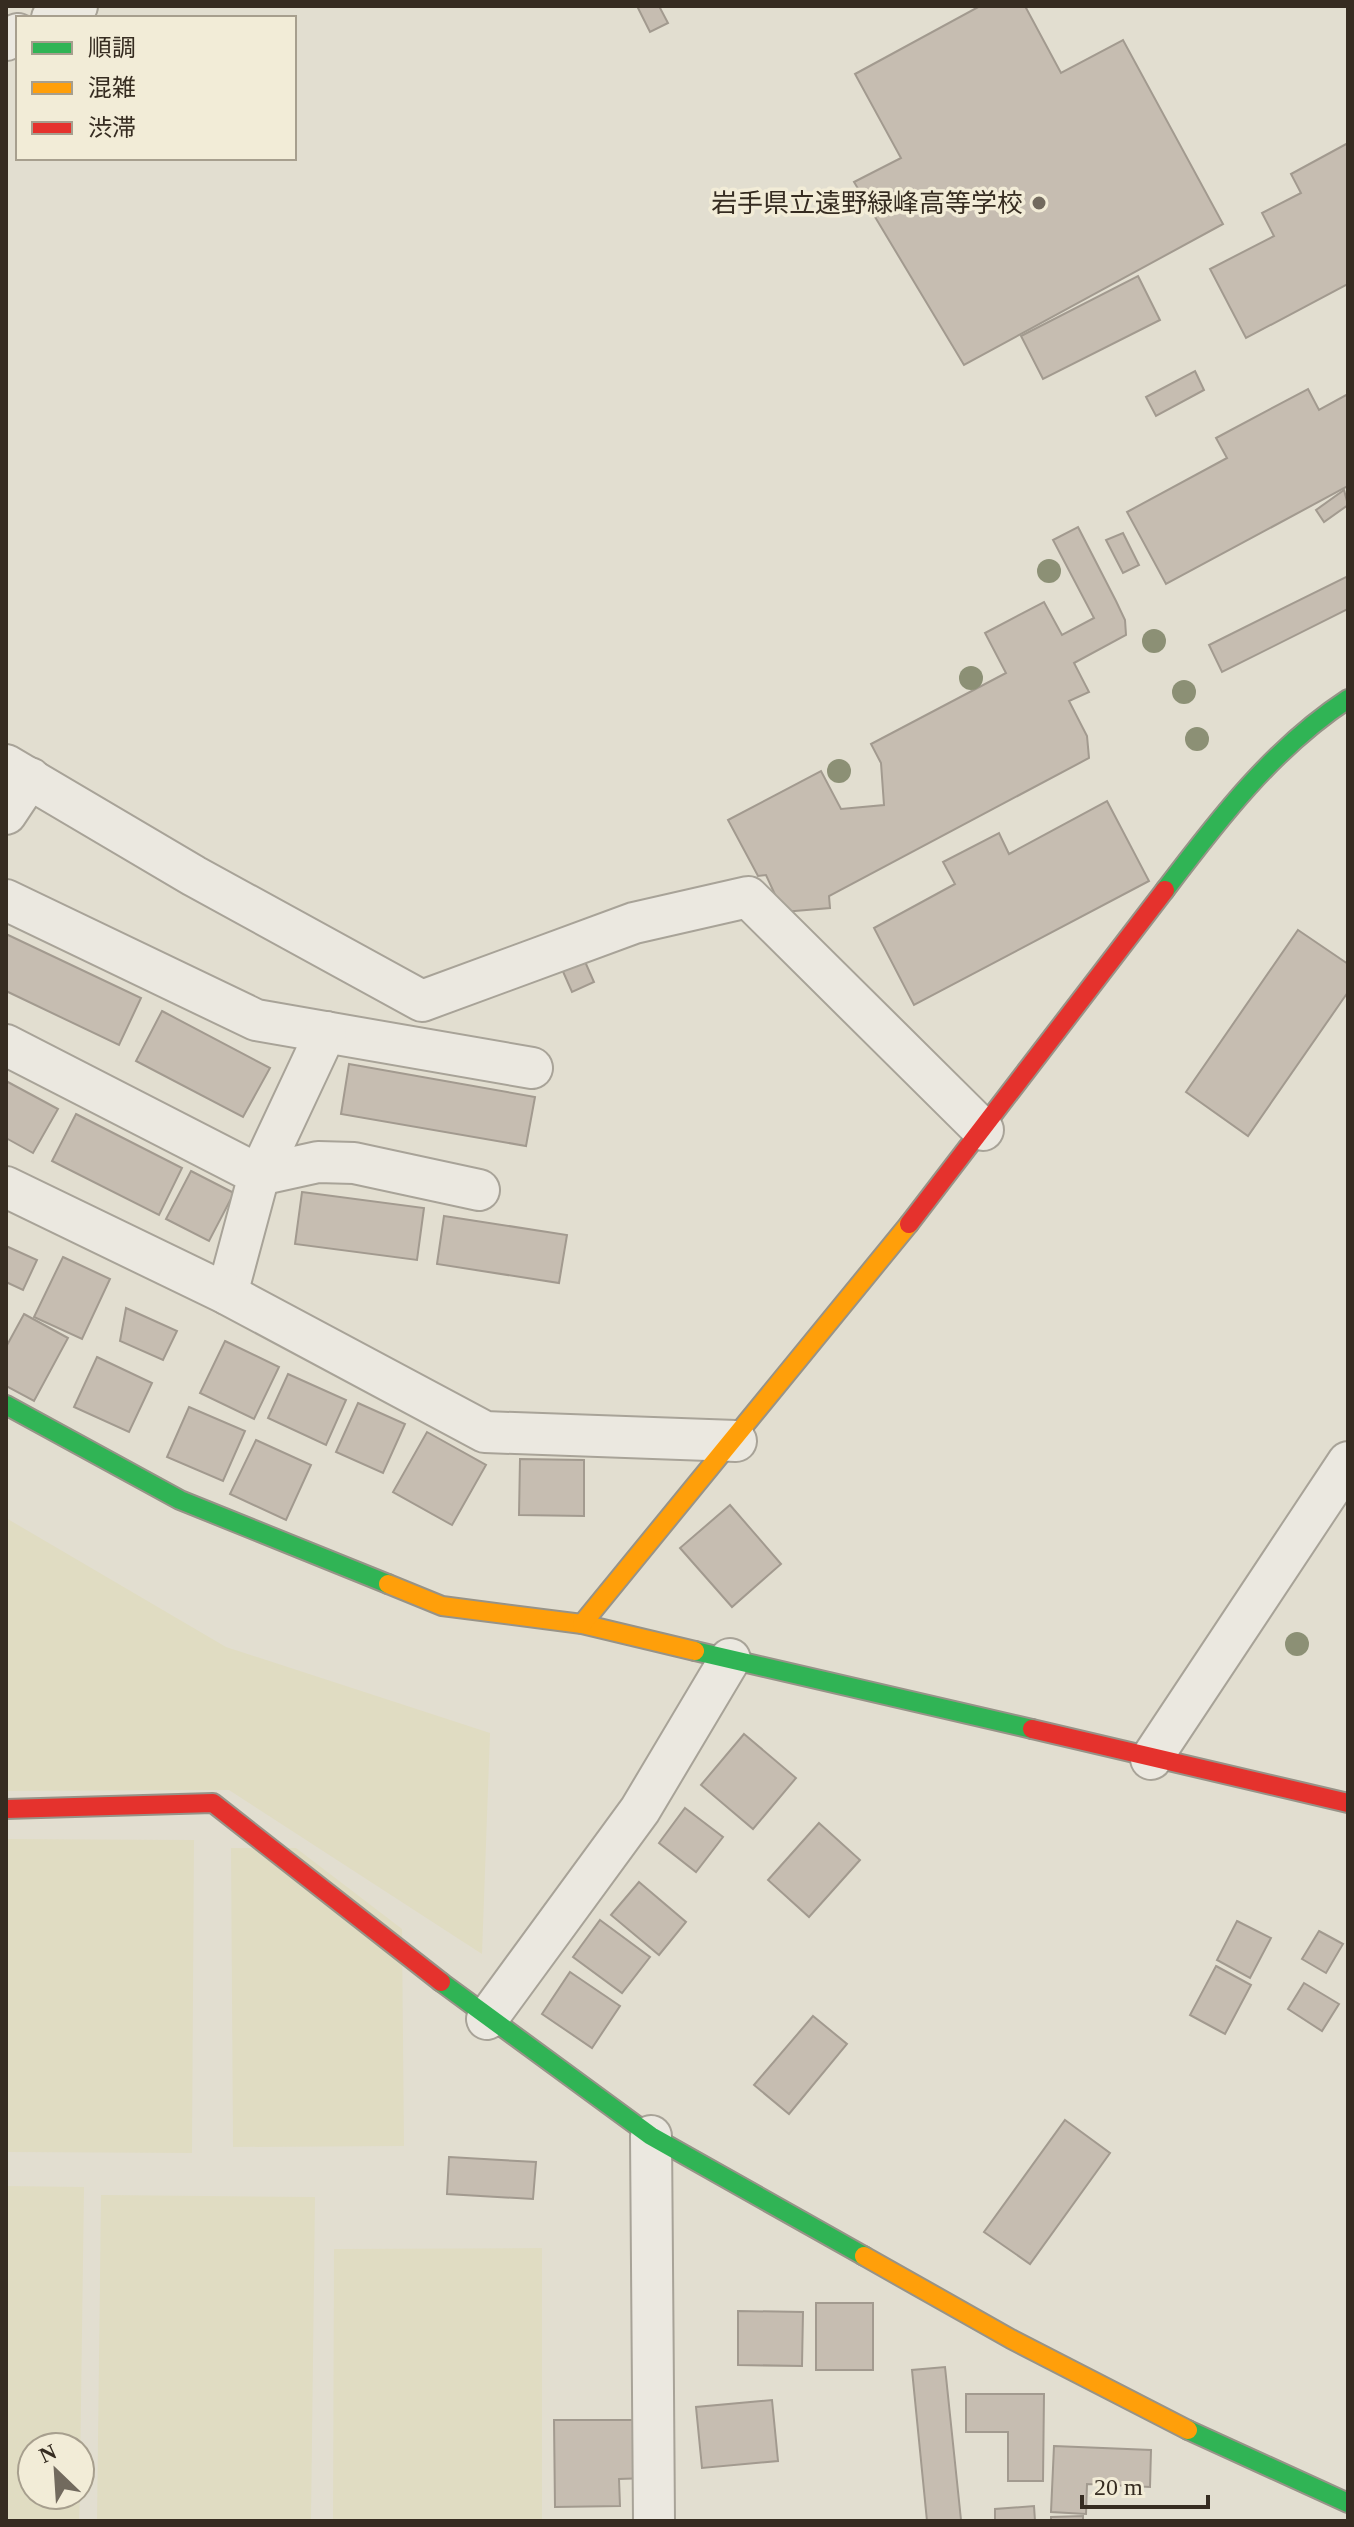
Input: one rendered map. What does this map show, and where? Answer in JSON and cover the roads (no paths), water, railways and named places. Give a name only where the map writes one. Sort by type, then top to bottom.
[{"type":"street","points":[[56,16],[77,6]]},
{"type":"street","points":[[582,1624],[736,1441],[983,1130],[1223,814],[1308,725],[1348,699]]},
{"type":"street","points":[[6,814],[18,771],[194,876],[422,1001],[634,923],[748,897],[983,1130]]},
{"type":"street","points":[[6,900],[256,1020],[532,1068]]},
{"type":"street","points":[[227,1294],[259,1175],[326,1032]]},
{"type":"street","points":[[6,1045],[259,1175],[318,1162],[354,1163],[479,1190]]},
{"type":"street","points":[[6,1187],[227,1294],[485,1432],[736,1441]]},
{"type":"street","points":[[6,1405],[180,1500],[442,1606],[582,1624],[1348,1803]]},
{"type":"street","points":[[1151,1759],[1348,1462]]},
{"type":"street","points":[[487,2019],[640,1810],[730,1659]]},
{"type":"street","points":[[6,1809],[213,1803],[244,1824],[487,2019],[651,2136],[1011,2339],[1224,2448],[1348,2503]]},
{"type":"street","points":[[651,2136],[654,2521]]},
{"type":"place","name":"岩手県立遠野緑峰高等学校","points":[[1039,203]]}]
